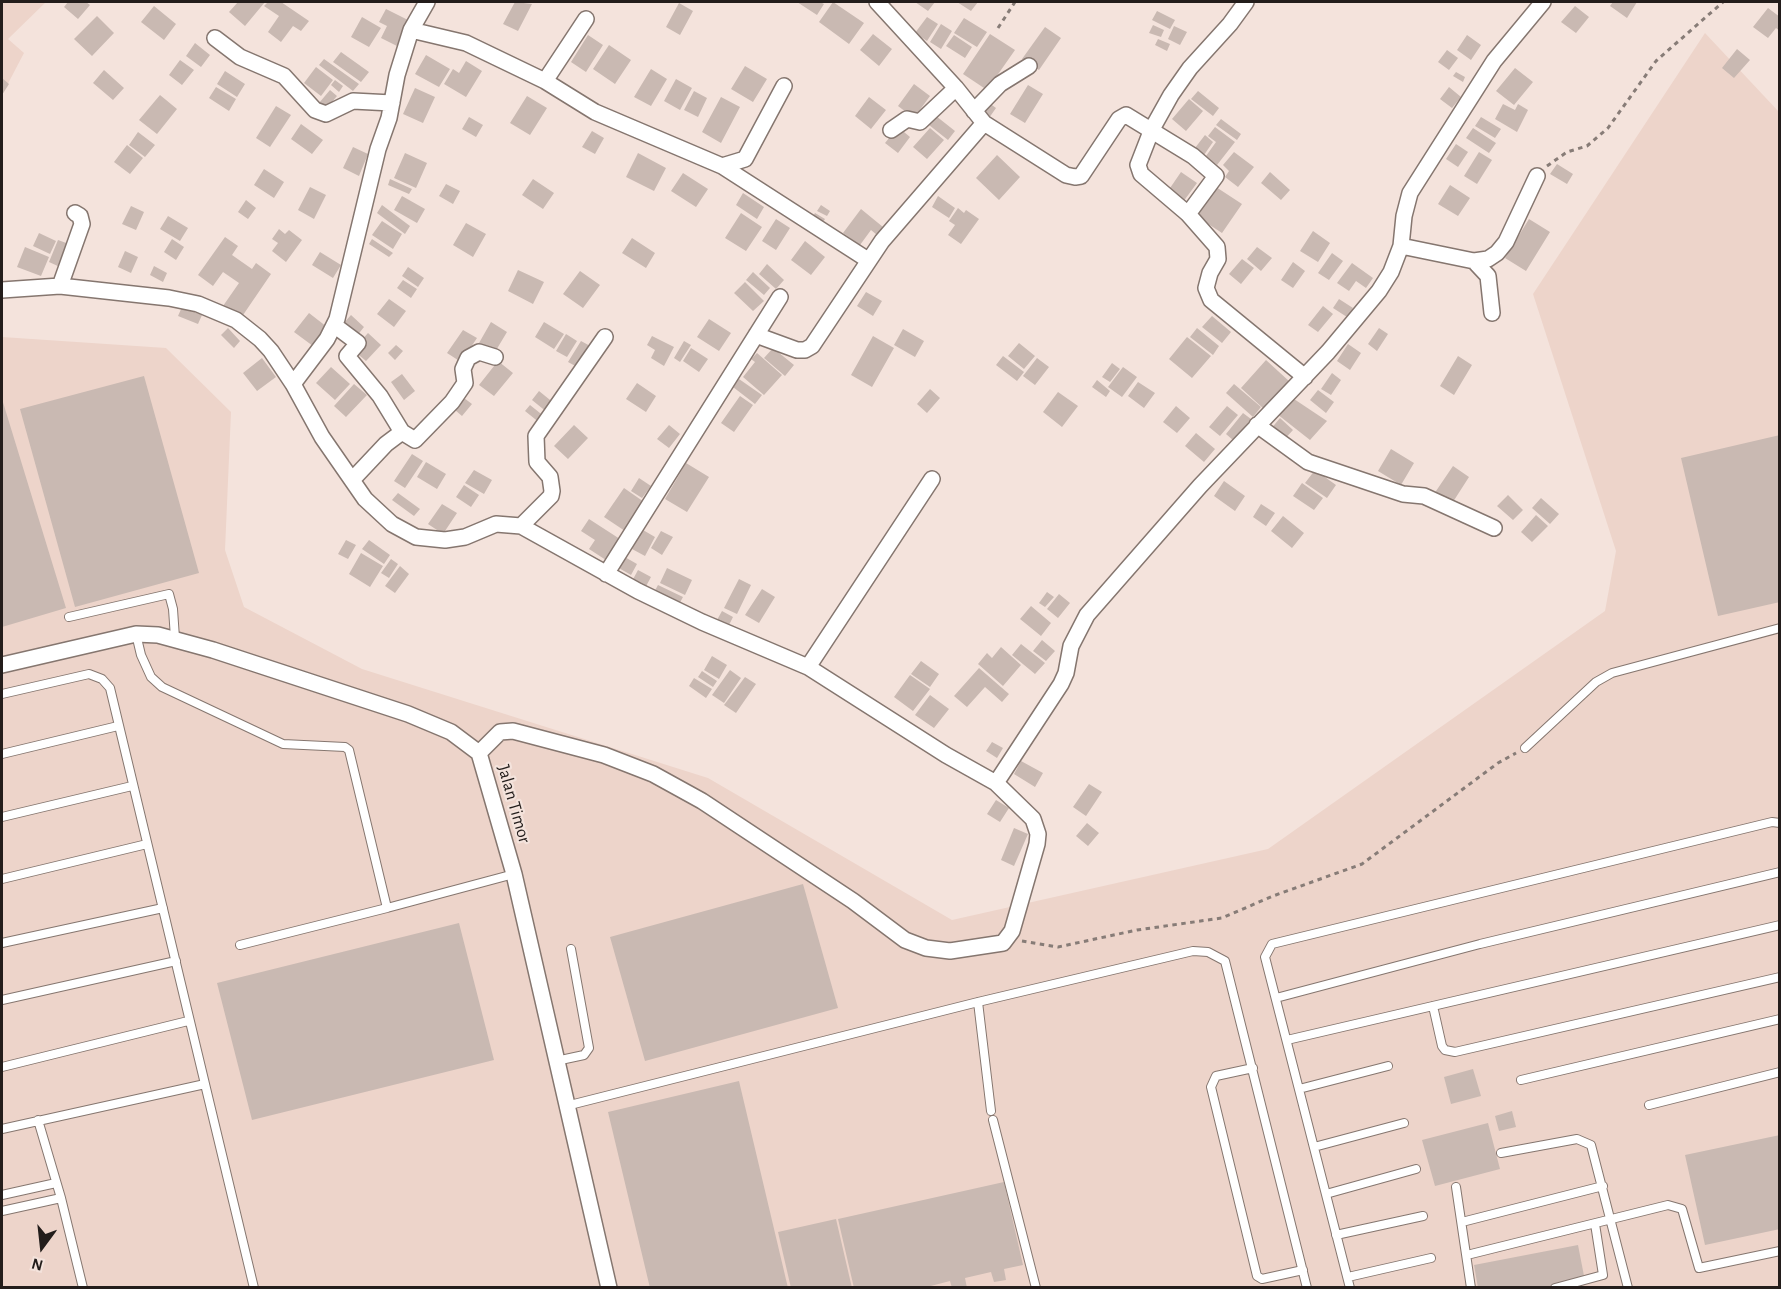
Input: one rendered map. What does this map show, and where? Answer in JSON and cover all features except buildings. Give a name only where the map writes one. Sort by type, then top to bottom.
[{"type":"street","points":[[877,2],[956,88],[984,123],[1021,148],[1075,177],[1081,176],[1122,116],[1126,115],[1152,129],[1192,156],[1216,176],[1188,214]]},
{"type":"street","points":[[1246,2],[1230,24],[1190,68],[1152,129],[1138,165],[1141,174],[1188,214],[1213,239],[1219,252],[1208,280],[1208,294],[1217,307],[1305,376]]},
{"type":"street","points":[[996,783],[1061,684],[1066,673],[1071,646],[1087,615],[1257,425],[1305,376],[1379,291],[1391,272],[1401,246],[1404,216],[1410,193],[1494,61],[1543,2]]},
{"type":"street","points":[[293,384],[327,339],[334,325],[411,30],[421,3]]},
{"type":"street","points":[[545,81],[586,19]]},
{"type":"street","points":[[411,30],[466,43],[545,81],[595,112],[722,166],[868,261]]},
{"type":"street","points":[[214,38],[251,63],[284,76],[315,110],[326,114],[353,101],[392,103]]},
{"type":"street","points":[[974,111],[1000,84],[1029,66]]},
{"type":"street","points":[[722,166],[746,159],[784,86]]},
{"type":"street","points":[[891,130],[907,119],[920,122],[956,88]]},
{"type":"street","points":[[756,335],[797,350],[808,348],[882,241],[984,123]]},
{"type":"street","points":[[1401,246],[1474,261],[1488,259],[1497,253],[1506,242],[1537,176]]},
{"type":"street","points":[[60,286],[82,224],[80,216],[75,213]]},
{"type":"street","points":[[1474,261],[1488,276],[1492,313]]},
{"type":"street","points":[[2,290],[60,286],[169,298],[221,312],[260,339],[293,384],[322,437],[365,499],[379,515],[416,537],[445,540],[465,537],[496,524],[521,526],[606,574],[702,622],[808,667],[946,755],[996,783],[1033,819],[1038,834],[1009,938],[1003,943],[950,951],[926,948],[904,940],[853,901],[702,801],[653,774],[604,755],[513,731],[500,732],[479,753]]},
{"type":"street","points":[[606,574],[780,297]]},
{"type":"street","points":[[334,325],[358,343],[347,356],[380,396],[402,432],[415,440],[452,402],[465,383],[464,369],[468,358],[479,352],[495,357]]},
{"type":"street","points":[[521,526],[552,494],[550,477],[538,465],[536,459],[536,436],[605,337]]},
{"type":"street","points":[[1257,425],[1308,462],[1403,494],[1424,496],[1494,528]]},
{"type":"street","points":[[353,479],[402,432]]},
{"type":"street","points":[[808,667],[932,479]]},
{"type":"street","name":"Jalan Timor","points":[[2,665],[135,634],[145,633],[175,638],[408,714],[451,732],[479,753],[514,874],[609,1287]]},
{"type":"lane","points":[[69,617],[169,594],[173,609],[175,638]]},
{"type":"lane","points":[[1525,748],[1596,682],[1612,673],[1779,628]]},
{"type":"lane","points":[[135,634],[141,656],[151,677],[162,687],[284,744],[345,747],[349,750],[387,908]]},
{"type":"lane","points":[[2,694],[89,674],[96,676],[110,688],[254,1287]]},
{"type":"lane","points":[[2,754],[118,726]]},
{"type":"lane","points":[[2,817],[132,786]]},
{"type":"lane","points":[[1350,1287],[1265,957],[1267,950],[1278,941],[1772,822],[1779,823]]},
{"type":"lane","points":[[2,879],[147,844]]},
{"type":"lane","points":[[1276,998],[1480,944],[1779,872]]},
{"type":"lane","points":[[240,945],[514,874]]},
{"type":"lane","points":[[2,943],[163,908]]},
{"type":"lane","points":[[1287,1041],[1779,925]]},
{"type":"lane","points":[[556,1061],[584,1055],[589,1048],[571,949]]},
{"type":"lane","points":[[566,1106],[978,1002],[1193,951],[1208,952],[1226,961],[1307,1287]]},
{"type":"lane","points":[[2,1000],[176,961]]},
{"type":"lane","points":[[1433,1006],[1442,1046],[1445,1050],[1455,1052],[1779,977]]},
{"type":"lane","points":[[978,1002],[991,1111]]},
{"type":"lane","points":[[1521,1080],[1779,1019]]},
{"type":"lane","points":[[2,1067],[189,1021]]},
{"type":"lane","points":[[1299,1089],[1388,1066]]},
{"type":"lane","points":[[1253,1068],[1216,1076],[1211,1087],[1257,1276],[1262,1279],[1303,1270]]},
{"type":"lane","points":[[1649,1105],[1779,1072]]},
{"type":"lane","points":[[2,1129],[205,1084]]},
{"type":"lane","points":[[38,1120],[61,1198],[83,1287]]},
{"type":"lane","points":[[993,1120],[1036,1287]]},
{"type":"lane","points":[[1314,1147],[1404,1123]]},
{"type":"lane","points":[[1501,1153],[1577,1139],[1592,1145],[1628,1287]]},
{"type":"lane","points":[[1326,1194],[1416,1170]]},
{"type":"lane","points":[[2,1195],[56,1183]]},
{"type":"lane","points":[[1462,1222],[1603,1186]]},
{"type":"lane","points":[[1456,1187],[1471,1287]]},
{"type":"lane","points":[[2,1211],[61,1198]]},
{"type":"lane","points":[[1467,1255],[1668,1205],[1675,1205],[1682,1209],[1694,1261],[1699,1268],[1779,1251]]},
{"type":"lane","points":[[1336,1235],[1423,1216]]},
{"type":"lane","points":[[1555,1287],[1604,1275],[1595,1224]]},
{"type":"lane","points":[[1348,1277],[1431,1258]]},
{"type":"path","points":[[998,28],[1015,2]]},
{"type":"path","points":[[1537,176],[1551,162],[1567,152],[1587,146],[1608,128],[1656,61],[1723,2]]},
{"type":"path","points":[[1009,938],[1058,947],[1137,930],[1222,918],[1273,896],[1362,864],[1498,763],[1525,748]]},
{"type":"shaded area","points":[[2,2],[46,2],[8,39],[24,53],[2,95]]},
{"type":"shaded area","points":[[1705,33],[1779,112],[1779,1287],[2,1287],[2,337],[166,348],[231,412],[225,550],[244,607],[362,669],[708,778],[952,920],[1268,849],[1605,611],[1616,551],[1533,294]]}]
